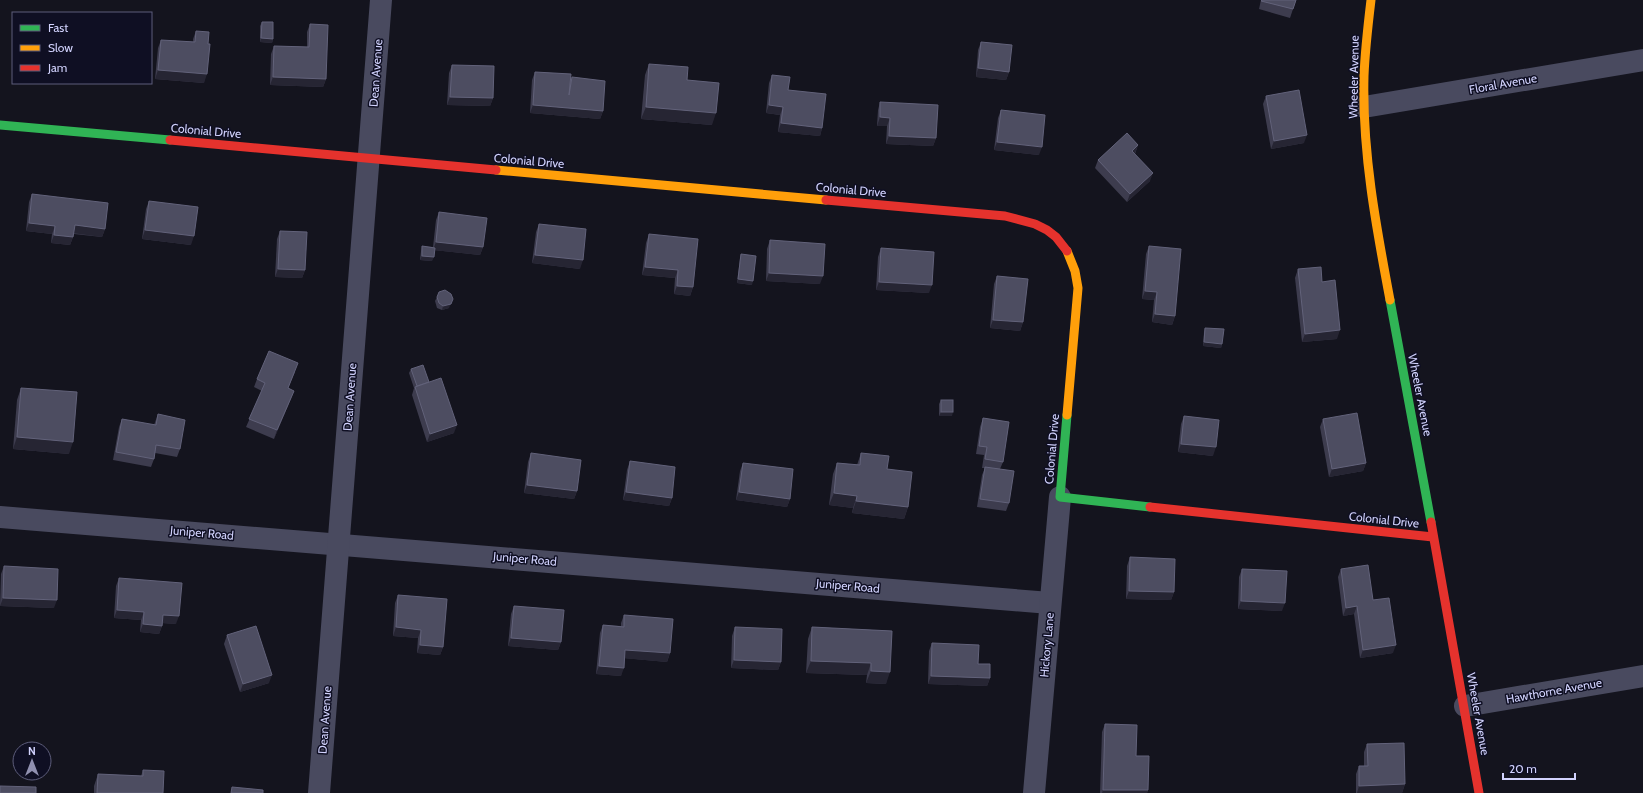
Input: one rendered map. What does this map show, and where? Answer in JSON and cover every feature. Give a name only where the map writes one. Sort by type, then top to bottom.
[{"type":"street","name":"Dean Avenue","points":[[319,793],[381,0]]},
{"type":"street","name":"Wheeler Avenue","points":[[1371,0],[1365,48],[1364,107],[1368,167],[1375,222],[1425,488],[1479,793]]},
{"type":"street","name":"Floral Avenue","points":[[1364,107],[1643,60]]},
{"type":"street","name":"Colonial Drive","points":[[0,125],[1005,216],[1022,219],[1038,224],[1053,233],[1063,244],[1071,258],[1076,272],[1078,288],[1060,497],[1433,537]]},
{"type":"street","name":"Hickory Lane","points":[[1034,793],[1060,497]]},
{"type":"street","name":"Juniper Road","points":[[0,518],[338,544],[1050,603]]},
{"type":"street","name":"Hawthorne Avenue","points":[[1464,706],[1643,676]]},
{"type":"building","points":[[1296,0],[1293,9],[1261,1]]},
{"type":"building","points":[[262,22],[273,22],[273,39],[261,38]]},
{"type":"building","points":[[310,24],[328,25],[326,79],[273,77],[274,46],[309,47]]},
{"type":"building","points":[[196,31],[209,32],[208,44],[210,44],[207,74],[158,70],[161,40],[195,42]]},
{"type":"building","points":[[981,42],[1012,45],[1009,72],[978,68]]},
{"type":"building","points":[[649,64],[688,67],[687,80],[719,83],[716,113],[646,107]]},
{"type":"building","points":[[452,65],[494,66],[493,98],[450,97]]},
{"type":"building","points":[[535,72],[571,74],[569,95],[572,77],[605,81],[603,111],[533,105]]},
{"type":"building","points":[[772,75],[790,77],[788,90],[826,94],[822,128],[781,123],[783,107],[769,105]]},
{"type":"building","points":[[1299,90],[1307,135],[1274,141],[1266,96]]},
{"type":"building","points":[[880,102],[938,105],[936,138],[889,136],[890,118],[880,117]]},
{"type":"building","points":[[1001,110],[1045,115],[1042,147],[997,142]]},
{"type":"building","points":[[1127,133],[1138,145],[1132,151],[1153,173],[1130,194],[1098,160]]},
{"type":"building","points":[[32,194],[108,203],[105,229],[75,225],[73,237],[54,235],[55,226],[29,223]]},
{"type":"building","points":[[149,201],[198,207],[194,236],[145,230]]},
{"type":"building","points":[[439,212],[487,218],[483,247],[436,242]]},
{"type":"building","points":[[539,224],[586,229],[583,260],[535,255]]},
{"type":"building","points":[[280,231],[307,232],[305,270],[278,269]]},
{"type":"building","points":[[649,234],[698,239],[693,287],[677,286],[678,270],[645,267]]},
{"type":"building","points":[[770,240],[825,244],[823,276],[769,273]]},
{"type":"building","points":[[422,246],[435,248],[434,257],[422,256]]},
{"type":"building","points":[[1149,246],[1181,249],[1175,316],[1155,314],[1157,292],[1145,291]]},
{"type":"building","points":[[881,248],[934,252],[932,285],[879,282]]},
{"type":"building","points":[[741,254],[756,256],[753,281],[738,279]]},
{"type":"building","points":[[1321,267],[1322,282],[1335,280],[1340,330],[1305,334],[1298,269]]},
{"type":"building","points":[[997,276],[1028,279],[1023,322],[993,320]]},
{"type":"building","points":[[445,290],[451,294],[453,299],[451,304],[443,306],[439,303],[437,297],[439,292]]},
{"type":"building","points":[[1205,328],[1224,329],[1222,344],[1204,342]]},
{"type":"building","points":[[269,351],[298,363],[288,388],[294,391],[277,430],[249,419],[265,383],[257,379]]},
{"type":"building","points":[[423,365],[429,382],[417,386],[411,369]]},
{"type":"building","points":[[441,378],[457,425],[430,434],[415,387]]},
{"type":"building","points":[[21,388],[77,392],[73,442],[17,437]]},
{"type":"building","points":[[941,400],[953,400],[953,412],[941,412]]},
{"type":"building","points":[[1357,413],[1366,463],[1332,469],[1323,419]]},
{"type":"building","points":[[158,414],[185,420],[180,449],[156,445],[154,459],[116,452],[122,419],[156,425]]},
{"type":"building","points":[[1184,416],[1219,420],[1216,447],[1181,444]]},
{"type":"building","points":[[983,418],[1009,422],[1003,462],[985,459],[987,447],[979,446]]},
{"type":"building","points":[[531,453],[581,460],[577,491],[527,485]]},
{"type":"building","points":[[861,453],[889,456],[887,469],[912,472],[908,507],[856,501],[857,496],[834,493],[837,463],[860,465]]},
{"type":"building","points":[[630,461],[675,467],[672,498],[626,492]]},
{"type":"building","points":[[743,463],[793,469],[790,499],[739,492]]},
{"type":"building","points":[[985,467],[1014,471],[1009,503],[980,499]]},
{"type":"building","points":[[1130,557],[1175,559],[1174,592],[1129,591]]},
{"type":"building","points":[[1368,565],[1373,600],[1389,598],[1396,645],[1363,650],[1357,606],[1346,608],[1341,569]]},
{"type":"building","points":[[4,566],[58,569],[57,600],[3,598]]},
{"type":"building","points":[[1242,569],[1287,571],[1285,603],[1241,601]]},
{"type":"building","points":[[119,578],[182,583],[179,616],[163,615],[162,626],[143,624],[144,612],[117,610]]},
{"type":"building","points":[[398,595],[447,599],[443,647],[420,645],[421,630],[396,627]]},
{"type":"building","points":[[514,606],[564,610],[561,642],[511,638]]},
{"type":"building","points":[[624,615],[673,619],[670,653],[625,650],[624,668],[599,666],[603,625],[624,627]]},
{"type":"building","points":[[256,626],[272,675],[243,684],[227,635]]},
{"type":"building","points":[[735,627],[782,629],[781,662],[734,660]]},
{"type":"building","points":[[812,627],[892,631],[890,672],[871,671],[871,663],[811,661]]},
{"type":"building","points":[[932,643],[979,645],[978,664],[990,664],[990,678],[931,676]]},
{"type":"building","points":[[1105,724],[1137,725],[1136,756],[1149,756],[1148,790],[1103,790]]},
{"type":"building","points":[[1404,743],[1405,784],[1359,786],[1359,766],[1368,766],[1367,744]]},
{"type":"building","points":[[143,770],[164,771],[163,793],[97,793],[98,774],[143,776]]},
{"type":"building","points":[[0,786],[36,787],[36,793],[0,793]]},
{"type":"building","points":[[232,787],[263,790],[263,793],[231,793]]},
{"type":"traffic: fast","points":[[0,125],[170,140]]},
{"type":"traffic: fast","points":[[1390,300],[1431,522]]},
{"type":"traffic: fast","points":[[1067,415],[1060,497],[1150,507]]},
{"type":"traffic: slow","points":[[1371,0],[1364,76],[1365,132],[1375,216],[1390,300]]},
{"type":"traffic: slow","points":[[496,170],[826,200]]},
{"type":"traffic: slow","points":[[1067,251],[1075,271],[1078,288],[1067,415]]},
{"type":"traffic: jam","points":[[170,140],[496,170]]},
{"type":"traffic: jam","points":[[826,200],[1005,216],[1035,224],[1047,230],[1056,237],[1067,251]]},
{"type":"traffic: jam","points":[[1150,507],[1433,537]]},
{"type":"traffic: jam","points":[[1431,522],[1479,793]]}]
